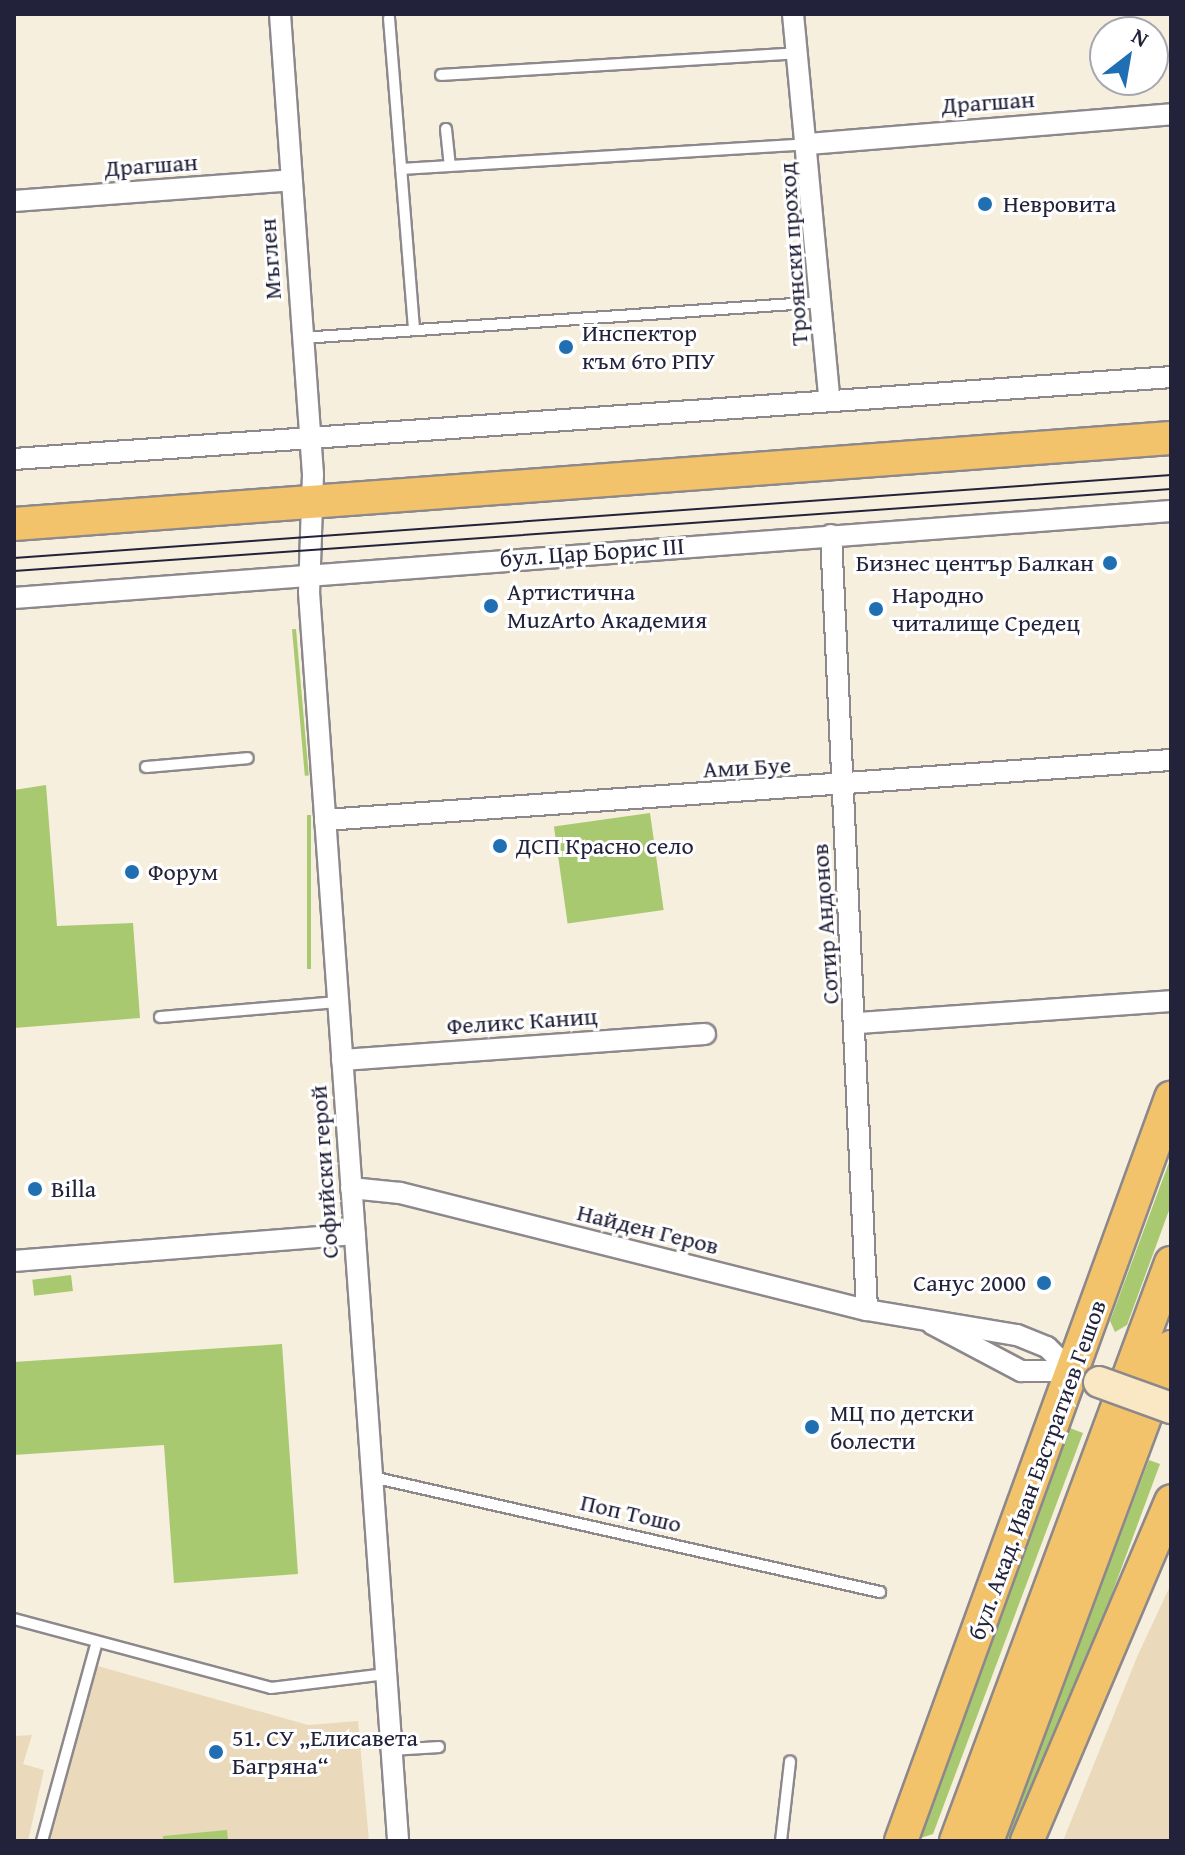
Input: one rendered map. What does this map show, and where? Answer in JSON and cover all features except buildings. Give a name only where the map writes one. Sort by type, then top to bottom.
[{"type":"main road","points":[[14,524],[1171,438]]},
{"type":"main road","name":"бул. Акад. Иван Евстратиев Гешов","points":[[901,1841],[1085,1376],[1171,1098]]},
{"type":"main road","points":[[1138,1200],[1171,1135]]},
{"type":"main road","points":[[956,1841],[1171,1263]]},
{"type":"main road","points":[[987,1841],[1171,1347]]},
{"type":"main road","points":[[1085,1376],[1171,1408]]},
{"type":"main road","points":[[1027,1841],[1171,1501]]},
{"type":"street","name":"Мъглен","points":[[280,14],[312,500]]},
{"type":"street","name":"Троянски проход","points":[[793,14],[809,144],[829,397]]},
{"type":"street","name":"Драгшан","points":[[809,144],[1171,114]]},
{"type":"street","name":"Драгшан","points":[[14,201],[291,180]]},
{"type":"street","points":[[14,459],[309,434],[829,397],[1171,377]]},
{"type":"street","name":"Софийски герой","points":[[312,500],[307,573],[398,1841]]},
{"type":"street","name":"бул. Цар Борис III","points":[[14,598],[307,573],[1171,511]]},
{"type":"street","name":"Сотир Андонов","points":[[831,535],[858,1023],[867,1310]]},
{"type":"street","name":"Ами Буе","points":[[325,820],[843,787],[1171,760]]},
{"type":"street","points":[[858,1023],[1171,1001]]},
{"type":"street","name":"Феликс Каниц","points":[[342,1060],[705,1034]]},
{"type":"street","name":"Найден Геров","points":[[351,1188],[400,1193],[867,1310],[932,1324],[1017,1335],[1047,1347],[1085,1376]]},
{"type":"street","points":[[14,1261],[355,1234]]},
{"type":"street","name":"Найден Геров","points":[[932,1324],[1021,1371],[1085,1376]]},
{"type":"lane","points":[[389,18],[414,330]]},
{"type":"lane","points":[[441,75],[796,53]]},
{"type":"lane","points":[[446,129],[450,166]]},
{"type":"lane","points":[[401,169],[809,144]]},
{"type":"lane","points":[[302,338],[822,302]]},
{"type":"lane","points":[[146,767],[248,758]]},
{"type":"lane","points":[[160,1017],[338,1002]]},
{"type":"lane","name":"Поп Тошо","points":[[372,1477],[880,1592]]},
{"type":"lane","points":[[14,1619],[271,1688],[386,1674]]},
{"type":"lane","points":[[42,1841],[97,1642]]},
{"type":"lane","points":[[392,1750],[439,1747]]},
{"type":"lane","points":[[781,1841],[790,1762]]},
{"type":"shaded area","points":[[1171,1584],[1171,1841],[1063,1841],[1137,1657]]},
{"type":"shaded area","name":"51. СУ „Елисавета Багряна“","points":[[94,1665],[308,1725],[358,1721],[369,1841],[49,1841]]},
{"type":"shaded area","points":[[32,1735],[23,1764],[44,1770],[28,1841],[14,1841],[14,1736]]},
{"type":"green space","points":[[292,629],[296,629],[309,775],[305,776]]},
{"type":"green space","points":[[46,785],[57,926],[133,923],[140,1018],[14,1028],[14,790]]},
{"type":"green space","points":[[650,813],[664,910],[568,924],[554,826]]},
{"type":"green space","points":[[307,815],[311,815],[311,969],[307,969]]},
{"type":"green space","points":[[1171,1157],[1171,1205],[1127,1325],[1115,1332],[1110,1321]]},
{"type":"green space","points":[[71,1275],[73,1291],[34,1296],[32,1280]]},
{"type":"green space","points":[[282,1344],[298,1574],[174,1583],[164,1445],[14,1455],[14,1362]]},
{"type":"green space","points":[[1062,1425],[1083,1433],[933,1834],[911,1841]]},
{"type":"green space","points":[[1149,1460],[1160,1464],[1100,1626],[1010,1841],[1003,1841]]},
{"type":"green space","points":[[227,1830],[228,1841],[163,1841],[163,1836]]},
{"type":"tram line","points":[[14,558],[1171,475]]},
{"type":"tram line","points":[[14,571],[1171,489]]},
{"type":"place","name":"Невровита","points":[[985,204]]},
{"type":"place","name":"Инспектор към 6то РПУ","points":[[566,347]]},
{"type":"place","name":"Бизнес център Балкан","points":[[1110,563]]},
{"type":"place","name":"Артистична MuzArto Академия","points":[[491,606]]},
{"type":"place","name":"Народно читалище Средец","points":[[876,609]]},
{"type":"place","name":"ДСП Красно село","points":[[500,846]]},
{"type":"place","name":"Форум","points":[[132,872]]},
{"type":"place","name":"Billa","points":[[35,1189]]},
{"type":"place","name":"Санус 2000","points":[[1044,1283]]},
{"type":"place","name":"МЦ по детски болести","points":[[812,1427]]},
{"type":"place","name":"51. СУ „Елисавета Багряна“","points":[[216,1752]]}]
